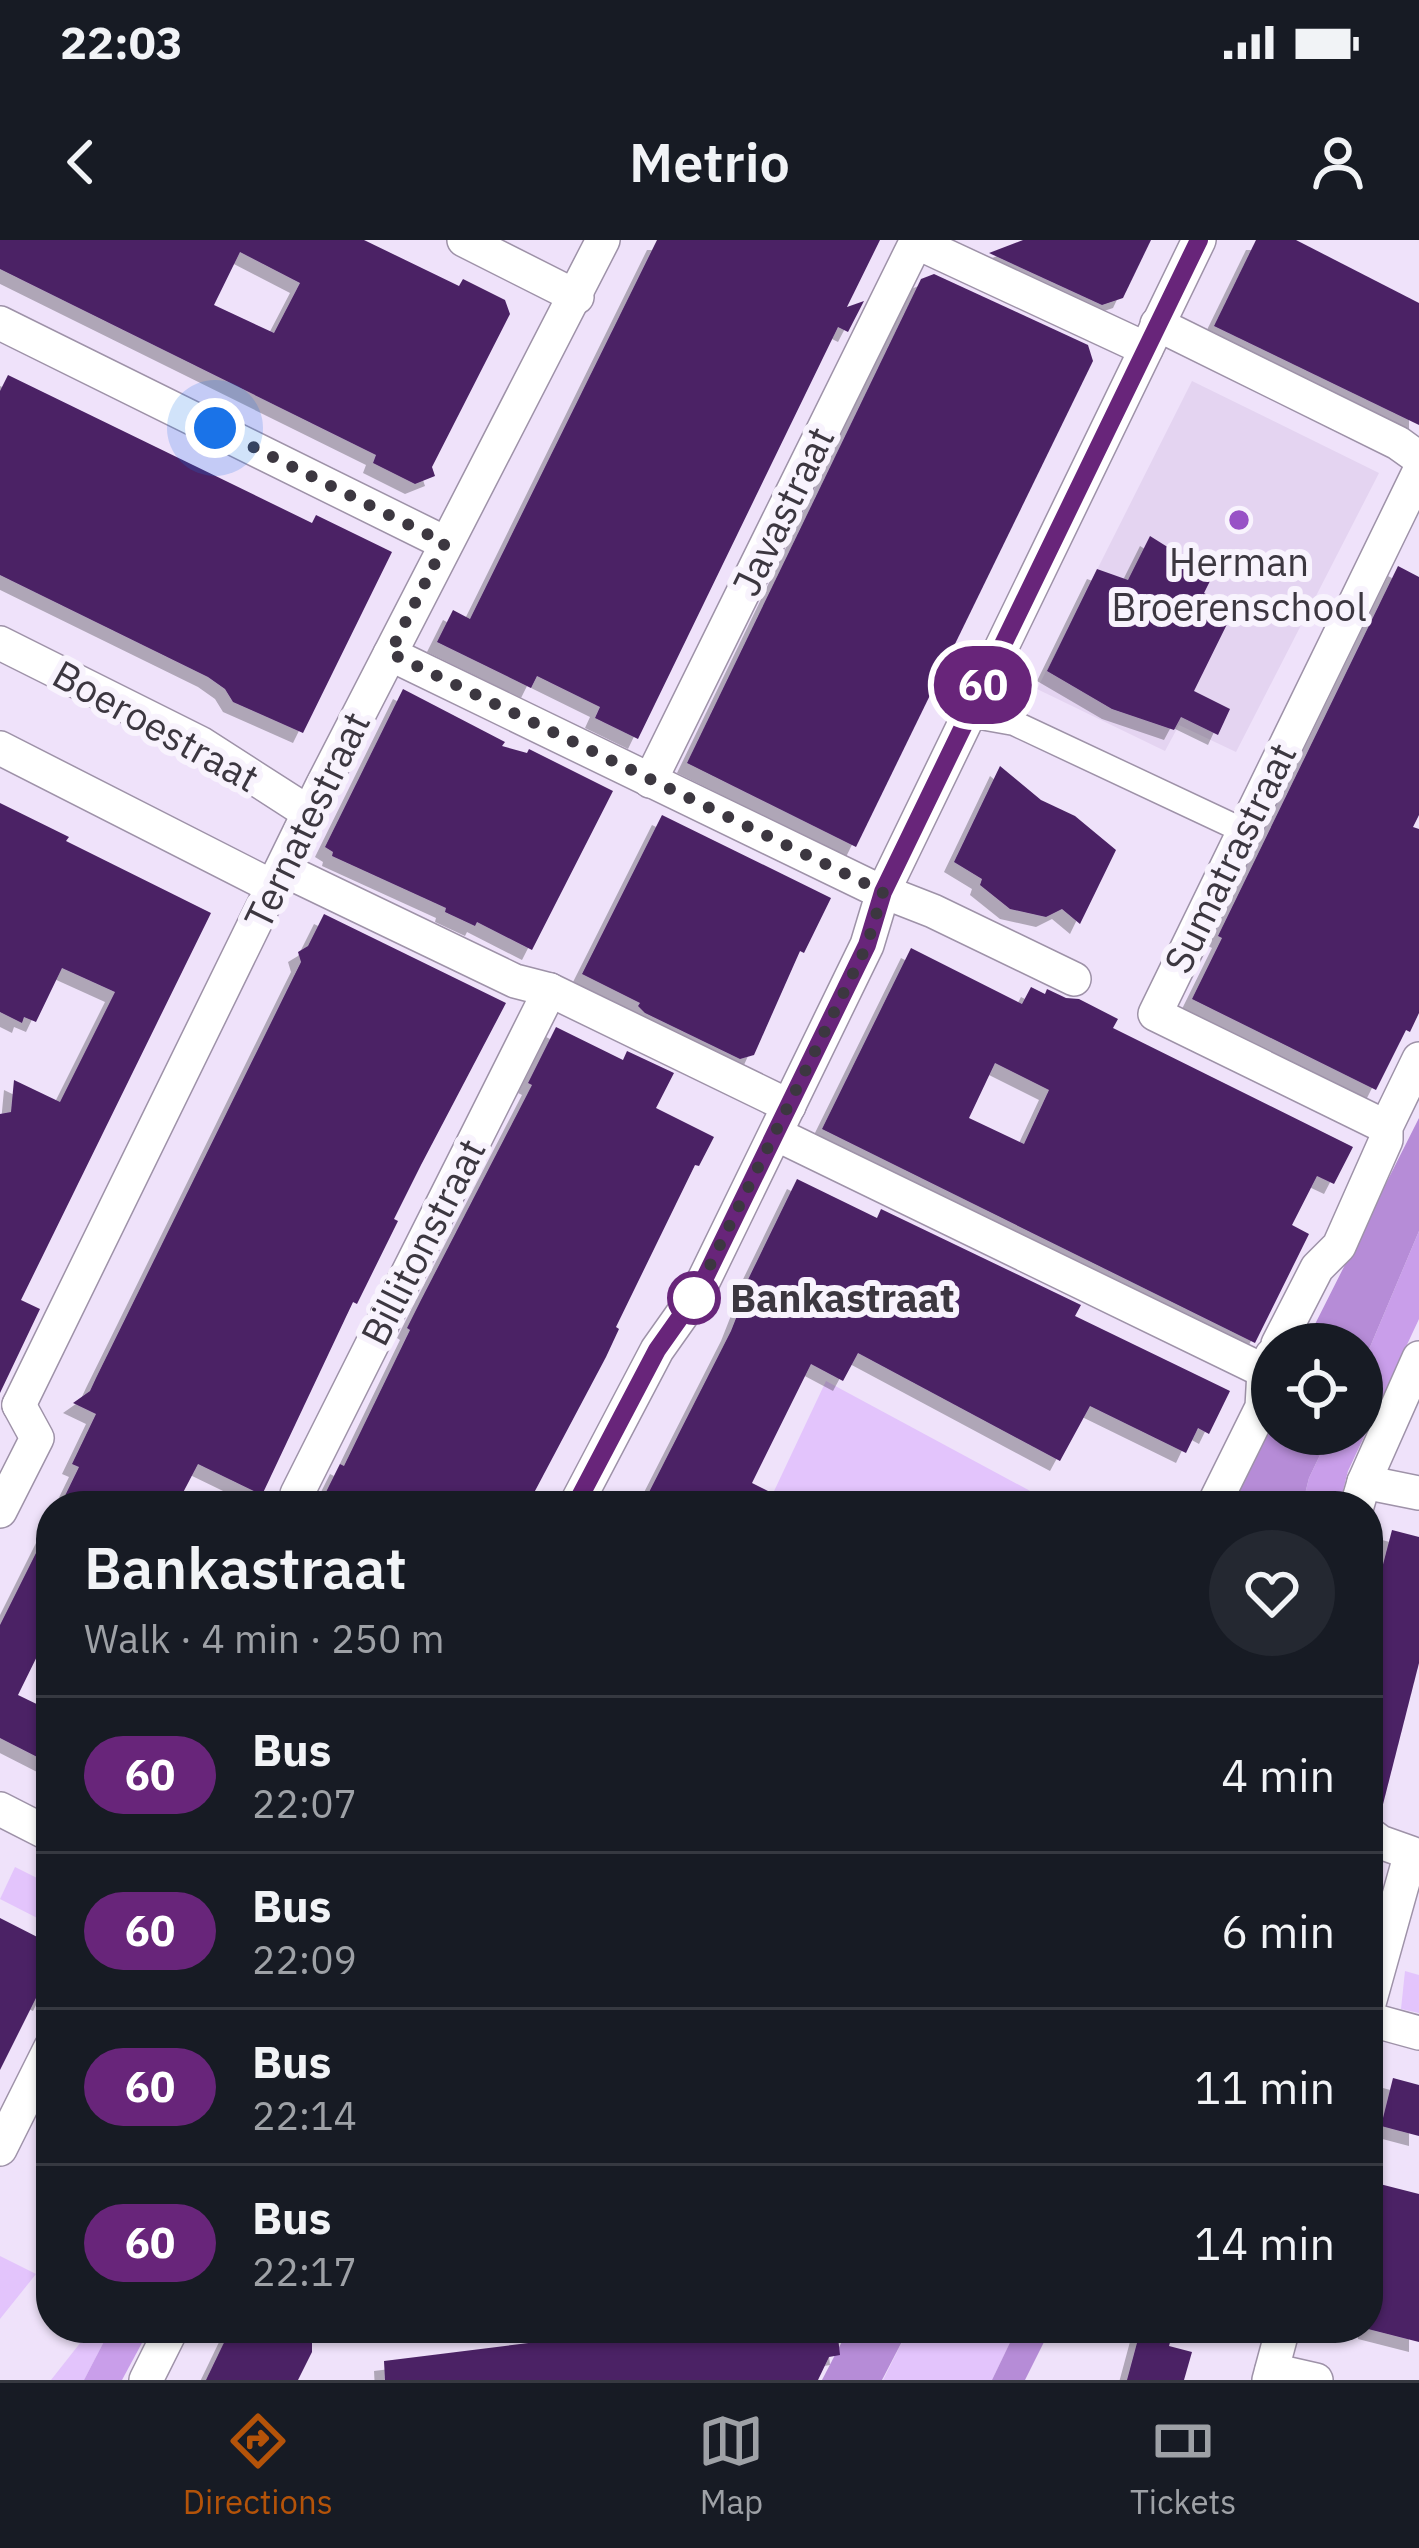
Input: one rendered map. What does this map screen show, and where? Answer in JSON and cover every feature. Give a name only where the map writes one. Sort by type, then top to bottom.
[{"type":"street","points":[[464,240],[577,297]]},
{"type":"street","name":"Ternatestraat","points":[[10,1400],[603,240]]},
{"type":"street","points":[[583,1491],[657,1350],[698,1292],[783,1120],[867,945],[883,892],[1199,240]]},
{"type":"street","points":[[916,241],[1398,443],[1419,458]]},
{"type":"street","name":"Javastraat","points":[[650,781],[916,241]]},
{"type":"street","points":[[0,323],[445,543]]},
{"type":"street","name":"Sumatrastraat","points":[[1386,1127],[1155,1014],[1419,472]]},
{"type":"street","name":"Boeroestraat","points":[[0,643],[200,743],[309,813]]},
{"type":"street","points":[[390,653],[650,781],[1074,979]]},
{"type":"street","points":[[969,715],[1014,723],[1244,831]]},
{"type":"street","points":[[0,748],[278,878],[515,981],[550,990],[783,1120],[1251,1347]]},
{"type":"street","name":"Billitonstraat","points":[[299,1491],[550,990]]},
{"type":"street","points":[[1289,1323],[1318,1268],[1339,1246],[1419,1059]]},
{"type":"street","points":[[1361,1491],[1419,1358]]},
{"type":"street","points":[[0,1511],[37,1438],[10,1400]]},
{"type":"street","points":[[1220,1491],[1251,1429]]},
{"type":"street","points":[[1383,1494],[1419,1493]]},
{"type":"street","points":[[0,1809],[36,1827]]},
{"type":"street","points":[[1383,1843],[1415,1854],[1383,1958]]},
{"type":"street","points":[[1383,2023],[1419,2032]]},
{"type":"street","points":[[0,2150],[36,2078]]},
{"type":"street","points":[[146,2380],[164,2343]]},
{"type":"street","points":[[1279,2343],[1270,2375],[1316,2380]]},
{"type":"shaded area","name":"Herman Broerenschool","points":[[1192,381],[1379,473],[1236,752],[1179,725],[1165,751],[1037,689]]},
{"type":"shaded area","points":[[1419,1118],[1419,1231],[1380,1323],[1316,1323]]},
{"type":"shaded area","points":[[1419,1231],[1419,1319],[1383,1396],[1380,1323]]},
{"type":"shaded area","points":[[826,1381],[1030,1491],[774,1491]]},
{"type":"shaded area","points":[[1251,1453],[1320,1455],[1306,1491],[1232,1491]]},
{"type":"shaded area","points":[[1320,1455],[1355,1455],[1343,1491],[1306,1491]]},
{"type":"shaded area","points":[[15,1867],[36,1878],[36,1917],[0,1899]]},
{"type":"shaded area","points":[[1405,1971],[1419,1975],[1419,2013],[1401,2009]]},
{"type":"shaded area","points":[[0,2256],[36,2274],[0,2319]]},
{"type":"shaded area","points":[[80,2343],[103,2343],[84,2380],[51,2380]]},
{"type":"shaded area","points":[[103,2343],[142,2343],[122,2380],[84,2380]]},
{"type":"shaded area","points":[[841,2343],[901,2343],[882,2380],[822,2380]]},
{"type":"shaded area","points":[[902,2343],[1010,2343],[992,2380],[883,2380]]},
{"type":"shaded area","points":[[1010,2343],[1044,2343],[1025,2380],[992,2380]]},
{"type":"building","points":[[0,240],[364,240],[459,286],[463,279],[505,300],[510,314],[432,467],[435,476],[415,484],[373,463],[376,455],[0,269]],"holes":[[[240,252],[300,283],[274,333],[214,305]]]},
{"type":"building","points":[[657,240],[880,240],[847,307],[864,301],[848,332],[838,327],[638,739],[595,718],[600,707],[537,676],[531,688],[437,642],[453,610],[470,619]]},
{"type":"building","points":[[1023,240],[1151,240],[1123,298],[1102,305],[989,253]]},
{"type":"building","points":[[1256,240],[1296,240],[1419,303],[1419,425],[1214,326]]},
{"type":"building","points":[[934,274],[1088,345],[1093,361],[856,847],[687,763],[921,279]]},
{"type":"building","points":[[8,375],[312,523],[316,515],[392,552],[303,733],[233,702],[208,677],[0,575],[0,391]]},
{"type":"building","points":[[1150,536],[1201,568],[1211,579],[1204,593],[1234,610],[1194,691],[1230,709],[1218,735],[1181,717],[1174,730],[1112,709],[1047,671],[1097,569],[1128,580]]},
{"type":"building","points":[[1398,566],[1419,577],[1419,815],[1413,827],[1419,829],[1419,1013],[1376,1090],[1192,999]]},
{"type":"building","points":[[403,689],[505,742],[502,746],[527,753],[529,749],[613,791],[532,950],[332,856],[325,847]]},
{"type":"building","points":[[1000,766],[1116,850],[1080,924],[1062,909],[1046,917],[1010,909],[980,885],[982,879],[954,862]]},
{"type":"building","points":[[0,803],[211,913],[21,1300],[40,1309],[0,1393],[0,1114],[11,1112],[14,1080],[60,1102],[115,992],[62,968],[36,1022],[24,1017],[22,1023],[0,1012]]},
{"type":"building","points":[[662,815],[831,898],[804,953],[800,951],[754,1055],[740,1059],[645,1013],[640,1003],[582,974]]},
{"type":"building","points":[[324,914],[506,1003],[394,1219],[398,1221],[357,1304],[353,1302],[264,1491],[254,1491],[198,1464],[184,1491],[67,1491],[79,1467],[72,1464],[96,1414],[73,1403],[90,1391],[301,962],[298,952],[308,946]]},
{"type":"building","points":[[911,948],[1022,1004],[1031,987],[1079,999],[1118,1019],[1113,1028],[1353,1147],[1334,1184],[1317,1176],[1292,1225],[1309,1234],[1265,1323],[1251,1323],[1251,1341],[822,1129]],"holes":[[[995,1063],[1049,1090],[1024,1144],[969,1118]]]},
{"type":"building","points":[[556,1027],[623,1060],[627,1051],[674,1073],[656,1108],[714,1137],[699,1166],[695,1165],[606,1357],[535,1491],[326,1491],[340,1464],[344,1466],[407,1328],[532,1085],[528,1083]]},
{"type":"building","points":[[797,1179],[877,1218],[881,1209],[1081,1305],[1075,1316],[1230,1391],[1209,1434],[1198,1428],[1186,1453],[1090,1406],[1060,1461],[858,1353],[843,1381],[811,1364],[752,1483],[768,1491],[650,1491],[731,1331],[744,1298],[740,1296]]},
{"type":"building","points":[[1392,1530],[1419,1537],[1419,1663],[1383,1804],[1383,1564]]},
{"type":"building","points":[[36,1553],[36,1658],[18,1695],[36,1704],[36,1756],[0,1738],[0,1625]]},
{"type":"building","points":[[0,1918],[36,1936],[36,1998],[0,2070]]},
{"type":"building","points":[[1393,2078],[1419,2085],[1419,2136],[1383,2127]]},
{"type":"building","points":[[1383,2185],[1419,2194],[1419,2342],[1383,2333]]},
{"type":"building","points":[[224,2343],[312,2343],[298,2380],[206,2380]]},
{"type":"building","points":[[529,2343],[839,2343],[840,2355],[829,2357],[818,2380],[385,2380],[384,2361]]},
{"type":"building","points":[[1137,2343],[1170,2343],[1192,2352],[1184,2380],[1127,2380]]},
{"type":"bus line","name":"60","points":[[583,1491],[657,1350],[698,1292],[867,945],[883,892],[1199,240]]},
{"type":"place","name":"Herman Broerenschool","points":[[1239,520]]},
{"type":"place","name":"Bankastraat","points":[[694,1298]]},
{"type":"route","points":[[215,428],[445,543],[390,653],[883,892],[867,945],[694,1298]]}]
